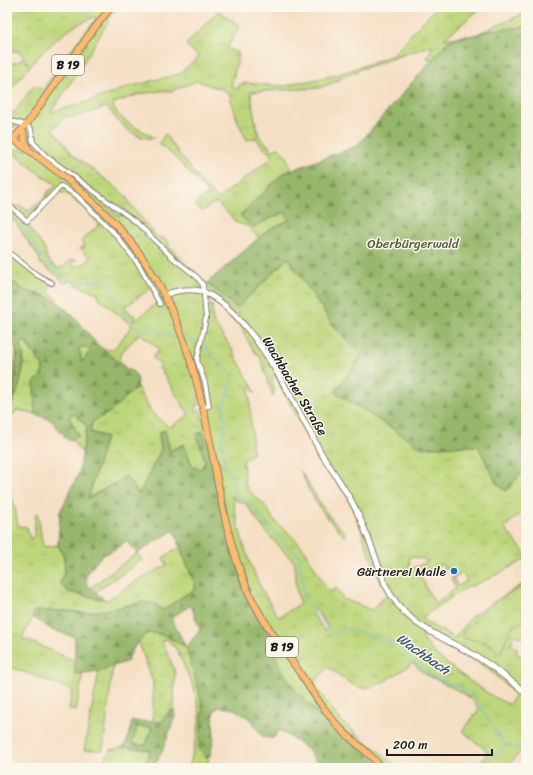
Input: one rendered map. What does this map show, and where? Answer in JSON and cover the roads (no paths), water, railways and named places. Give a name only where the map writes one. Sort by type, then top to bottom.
[{"type":"main road","name":"B 19","points":[[111,7],[14,140],[29,149],[81,192],[119,228],[133,245],[164,295],[182,335],[192,364],[203,407],[227,525],[250,595],[264,620],[327,712],[338,726],[382,768]]},
{"type":"main road","points":[[7,134],[21,132],[29,149]]},
{"type":"main road","points":[[7,134],[14,140]]},
{"type":"street","points":[[7,120],[26,125],[31,129],[33,142],[39,149],[67,172],[136,222],[173,258],[197,277],[203,285],[206,318],[204,331],[199,344],[197,360],[205,383],[209,406],[203,407]]},
{"type":"street","points":[[7,203],[27,221],[61,186],[68,189],[115,234],[139,265],[160,304]]},
{"type":"street","points":[[7,251],[37,275],[52,283]]},
{"type":"street","name":"Wachbacher Straße","points":[[164,295],[179,290],[196,290],[204,292],[224,304],[242,322],[280,378],[321,452],[348,494],[362,523],[385,584],[398,605],[409,618],[420,626],[479,658],[526,693]]},
{"type":"waterway","points":[[102,12],[106,7]]},
{"type":"waterway","name":"Wachbach","points":[[7,209],[26,230],[41,257],[66,279],[77,282],[104,280],[111,287],[115,298],[127,318],[136,327],[140,329],[149,329],[180,339]]},
{"type":"waterway","name":"Wachbach","points":[[185,340],[200,341]]},
{"type":"waterway","name":"Wachbach","points":[[203,343],[221,366],[232,375],[233,381],[223,407],[223,415],[226,423],[222,438],[225,467],[233,480],[234,494],[237,497],[251,503],[269,528],[287,546],[298,554],[305,601],[328,629],[335,633],[344,628],[362,632],[376,639],[393,642],[416,663],[437,679],[457,686],[473,695],[505,744],[513,748],[526,747]]},
{"type":"waterway","points":[[487,768],[488,762],[504,745]]},
{"type":"place","name":"Gärtnerei Maile","points":[[454,571]]},
{"type":"park label","name":"Oberbürgerwald","points":[[413,243]]}]
